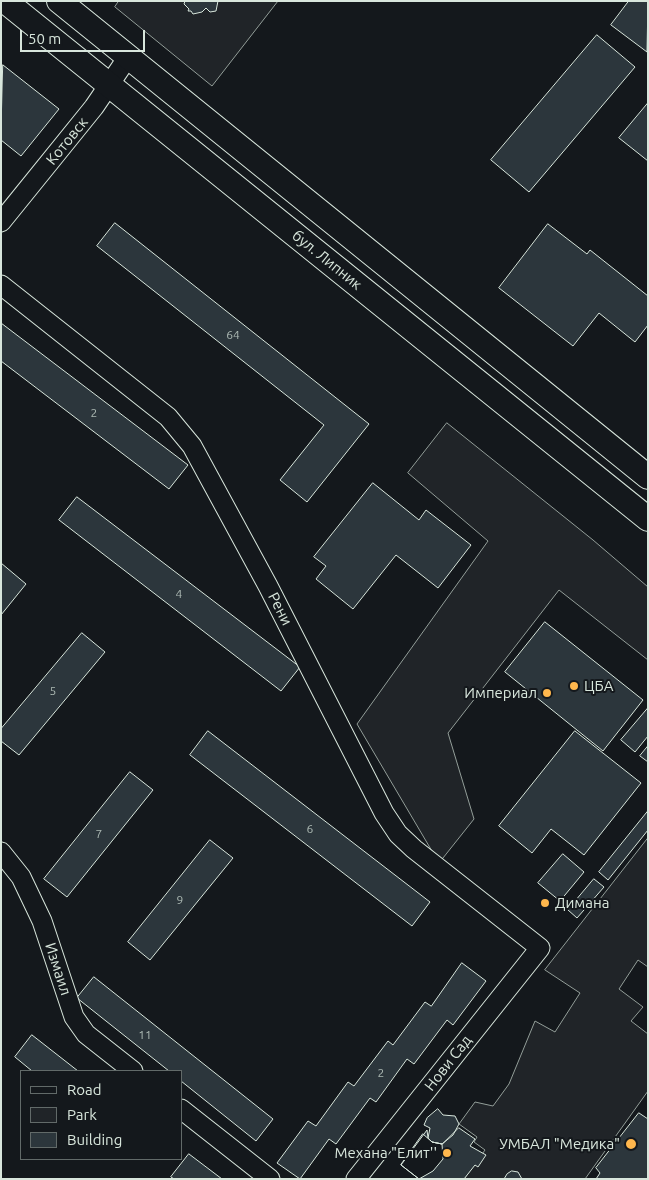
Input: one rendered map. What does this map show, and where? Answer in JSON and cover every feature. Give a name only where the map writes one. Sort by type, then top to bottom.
[{"type":"main road","name":"бул. Липник","points":[[5,1],[648,519]]},
{"type":"main road","points":[[59,1],[648,477]]},
{"type":"street","name":"Котовск","points":[[1,222],[110,85],[128,57]]},
{"type":"street","name":"Рени","points":[[1,285],[168,417],[192,446],[268,586],[384,812],[398,834],[507,924],[540,948]]},
{"type":"street","name":"Измаил","points":[[1,852],[21,877],[42,921],[74,1017],[86,1034],[132,1070]]},
{"type":"street","name":"Нови Сад","points":[[356,1179],[540,948]]},
{"type":"street","points":[[182,1110],[270,1179]]},
{"type":"green space","points":[[119,1],[278,1],[212,86],[115,7]]},
{"type":"green space","points":[[447,423],[593,540],[648,587],[648,660],[559,590],[448,733],[474,819],[439,863],[357,724],[488,541],[408,473]]},
{"type":"green space","points":[[648,838],[648,967],[638,960],[619,989],[643,1007],[631,1021],[648,1034],[648,1091],[585,1179],[464,1179],[485,1150],[474,1142],[477,1137],[459,1124],[475,1102],[493,1106],[509,1084],[535,1021],[555,1032],[580,993],[545,970]]},
{"type":"building","points":[[185,1],[218,1],[216,11],[210,12],[206,8],[202,12],[193,14],[191,11],[188,11],[189,9],[184,4]]},
{"type":"building","points":[[629,1],[648,1],[647,52],[611,25]]},
{"type":"building","points":[[597,35],[635,67],[529,192],[491,160]]},
{"type":"building","points":[[3,65],[59,109],[21,156],[1,140]]},
{"type":"building","points":[[648,103],[648,161],[619,138]]},
{"type":"building","points":[[115,223],[369,424],[307,502],[280,480],[324,425],[97,246]]},
{"type":"building","points":[[548,224],[587,254],[590,250],[648,296],[648,325],[635,342],[599,313],[573,346],[499,288]]},
{"type":"building","points":[[1,323],[188,465],[169,489],[1,361]]},
{"type":"building","points":[[373,483],[419,520],[426,510],[471,545],[438,588],[396,555],[353,609],[316,579],[326,566],[314,557]]},
{"type":"building","points":[[77,497],[300,667],[281,691],[59,520]]},
{"type":"building","points":[[1,563],[26,584],[1,615]]},
{"type":"building","name":"ЦБА","points":[[545,622],[643,700],[603,751],[505,672]]},
{"type":"building","points":[[82,633],[105,652],[19,755],[1,741],[1,729]]},
{"type":"building","points":[[648,708],[648,736],[635,752],[621,740]]},
{"type":"building","points":[[208,731],[430,902],[412,926],[190,755]]},
{"type":"building","points":[[575,731],[641,783],[584,855],[551,829],[532,853],[499,826]]},
{"type":"building","points":[[648,746],[648,762],[640,756]]},
{"type":"building","points":[[130,772],[153,790],[67,897],[44,879]]},
{"type":"building","points":[[648,811],[648,830],[608,880],[599,872]]},
{"type":"building","points":[[210,840],[233,858],[150,960],[128,942]]},
{"type":"building","points":[[563,854],[584,872],[560,901],[538,883]]},
{"type":"building","points":[[594,879],[604,887],[577,918],[568,910]]},
{"type":"building","points":[[462,963],[486,981],[453,1025],[447,1020],[414,1064],[407,1059],[376,1102],[370,1098],[336,1144],[329,1139],[300,1179],[277,1163],[308,1121],[316,1126],[348,1082],[354,1086],[388,1041],[393,1045],[425,1002],[431,1006]]},
{"type":"building","points":[[94,977],[273,1119],[256,1141],[182,1082],[182,1070],[168,1070],[77,998]]},
{"type":"building","points":[[32,1035],[77,1070],[31,1070],[15,1057]]},
{"type":"building","points":[[438,1109],[443,1115],[455,1116],[459,1124],[453,1135],[442,1144],[432,1142],[428,1138],[430,1128],[424,1125],[427,1118]]},
{"type":"building","name":"УМБАЛ \"Медика\"","points":[[639,1113],[648,1119],[648,1179],[596,1179],[600,1173],[596,1168]]},
{"type":"building","name":"Механа \"Елит''","points":[[459,1128],[475,1139],[470,1146],[486,1155],[478,1167],[475,1165],[464,1179],[419,1179],[401,1165],[427,1130],[428,1138],[432,1142],[442,1144]]},
{"type":"building","points":[[423,1134],[432,1142],[442,1144],[443,1159],[433,1171],[419,1179],[401,1165]]},
{"type":"building","points":[[189,1154],[222,1179],[174,1179],[171,1177]]},
{"type":"building","points":[[512,1171],[518,1172],[522,1179],[504,1179]]},
{"type":"place","name":"ЦБА","points":[[574,686]]},
{"type":"place","name":"Империал","points":[[547,693]]},
{"type":"place","name":"Димана","points":[[545,903]]},
{"type":"place","name":"УМБАЛ \"Медика\"","points":[[631,1144]]},
{"type":"place","name":"Механа \"Елит''","points":[[447,1153]]}]
